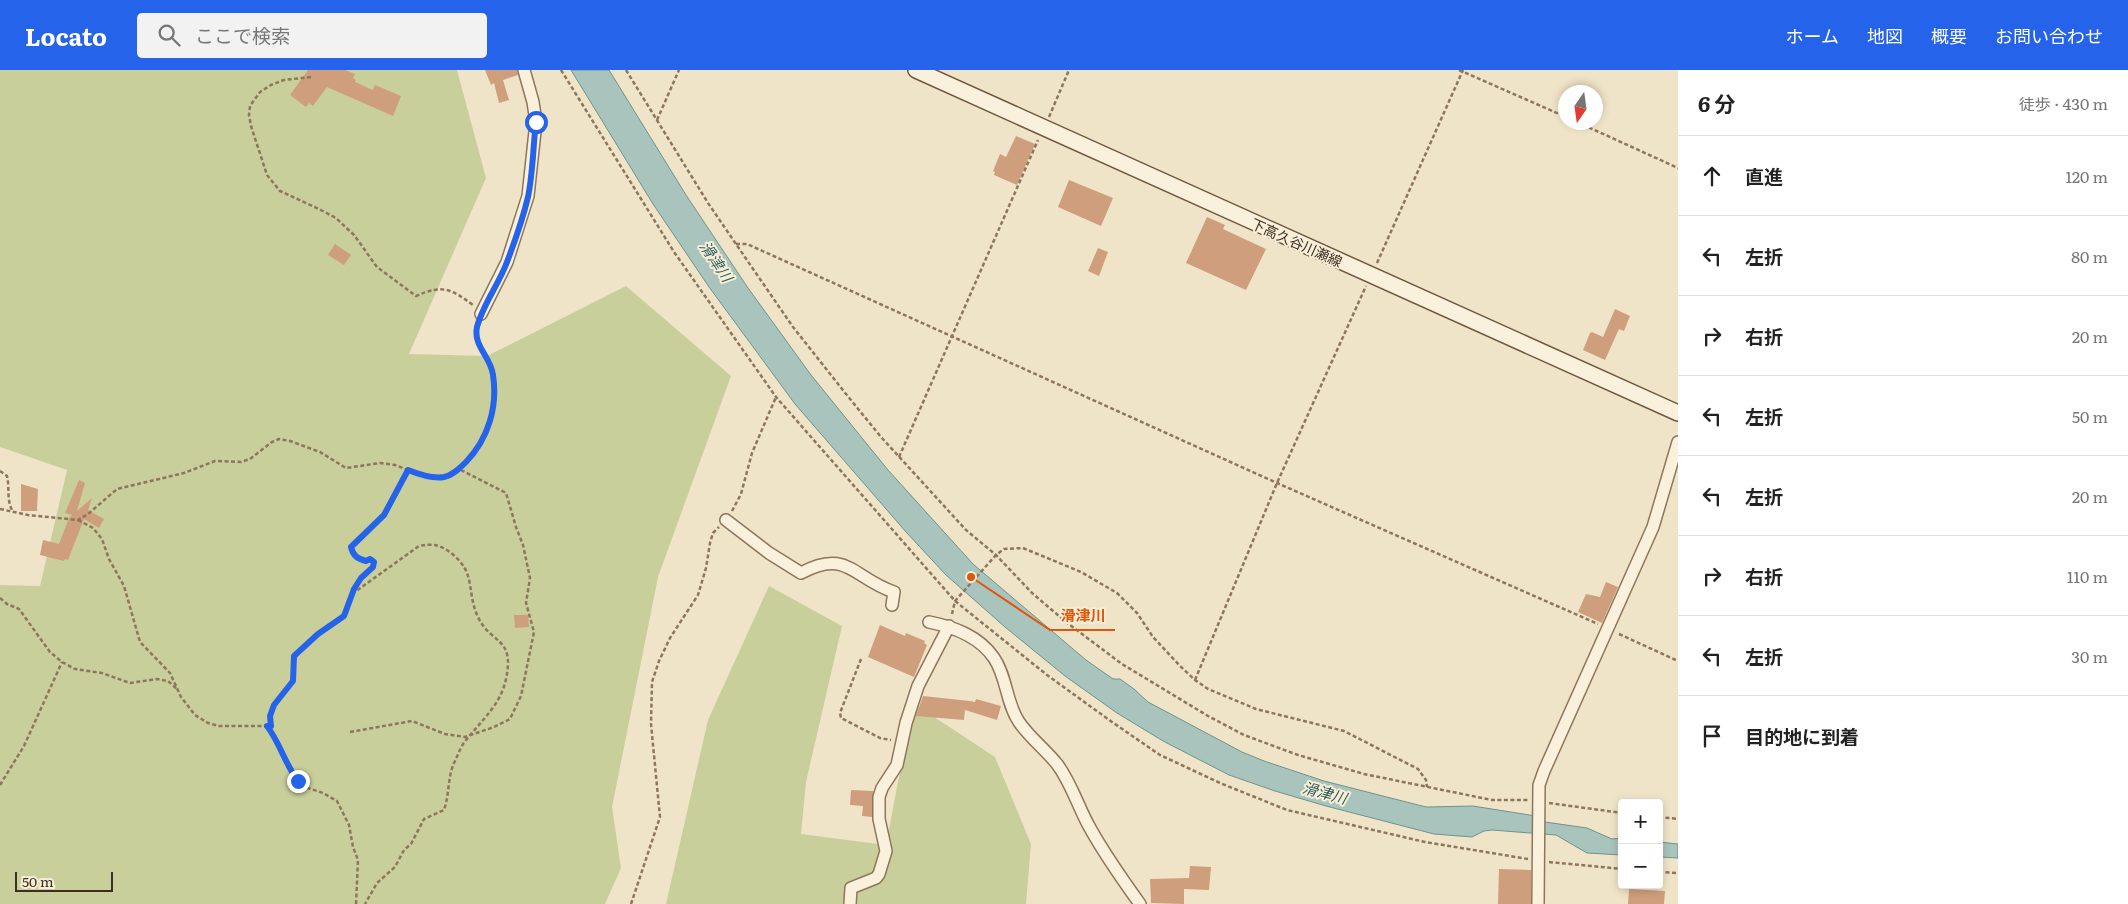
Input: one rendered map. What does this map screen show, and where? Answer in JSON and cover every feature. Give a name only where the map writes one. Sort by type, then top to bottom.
[{"type":"main road","name":"下高久谷川瀬線","points":[[916,70],[1678,413]]},
{"type":"street","points":[[481,314],[507,262],[528,196],[536,122],[533,102],[524,70]]},
{"type":"street","points":[[1538,904],[1538,802],[1544,771],[1653,527],[1678,442]]},
{"type":"street","points":[[726,520],[768,553],[801,573],[825,563],[837,562],[846,566],[894,592],[892,605]]},
{"type":"street","points":[[929,622],[949,626],[968,635],[982,645],[994,658],[1002,672],[1012,708],[1018,721],[1057,764],[1111,864],[1140,904]]},
{"type":"street","points":[[850,904],[851,888],[876,878],[881,866],[886,846],[879,819],[879,797],[882,788],[897,765],[918,686],[949,626]]},
{"type":"path","points":[[561,70],[674,252],[776,397],[956,601],[1047,675],[1160,755],[1220,783],[1287,810],[1425,842],[1618,868]]},
{"type":"path","points":[[626,70],[736,244],[792,327],[863,416],[966,530],[996,555],[1032,592],[1073,627],[1122,664],[1208,716],[1244,735],[1298,755],[1364,774],[1492,800],[1538,802],[1618,813]]},
{"type":"path","points":[[658,120],[679,70]]},
{"type":"path","points":[[899,457],[954,337],[1069,70]]},
{"type":"path","points":[[1194,680],[1277,483],[1462,70],[1558,114]]},
{"type":"path","points":[[78,520],[88,514],[117,489],[165,478],[215,461],[241,462],[250,459],[272,442],[279,439],[320,452],[346,468],[380,463],[395,465],[433,477],[445,477],[460,469],[482,443],[493,409],[493,373],[487,356],[478,345],[475,336],[481,314],[473,305],[455,292],[448,290],[433,289],[416,296],[377,267],[354,235],[336,218],[319,208],[280,191],[271,182],[251,126],[248,115],[250,106],[260,92],[270,85],[284,80],[311,77]]},
{"type":"path","points":[[1595,130],[1678,168]]},
{"type":"path","points":[[736,244],[748,244],[1277,483],[1678,661]]},
{"type":"path","points":[[631,904],[660,817],[651,724],[652,682],[670,638],[698,595],[713,534],[726,520],[741,494],[752,453],[776,397]]},
{"type":"path","points":[[350,732],[412,721],[445,734],[465,737],[494,728],[510,719],[516,710],[521,696],[534,632],[526,603],[530,578],[524,545],[516,527],[506,492],[460,469]]},
{"type":"path","points":[[0,509],[14,513],[78,520],[97,532],[124,586],[140,642],[170,673],[181,697],[195,715],[208,723],[219,726],[271,726],[270,716],[274,705],[293,681],[294,656],[318,634],[344,616],[352,594],[361,578],[373,567],[374,562],[370,559],[366,561],[359,559],[353,554],[351,547],[384,515],[408,470]]},
{"type":"path","points":[[0,471],[7,476],[9,487],[8,500],[14,513]]},
{"type":"path","points":[[352,594],[419,546],[430,544],[443,547],[465,566],[475,609],[480,620],[503,645],[507,655],[506,681],[490,713],[466,740],[450,772],[449,794],[444,810],[424,819],[411,844],[404,850],[395,868],[377,883],[365,904]]},
{"type":"path","points":[[949,626],[956,601],[996,555],[1004,549],[1023,548],[1081,572],[1106,585],[1126,602],[1153,638],[1194,680],[1208,689],[1256,709],[1344,731],[1418,769],[1426,780],[1426,788]]},
{"type":"path","points":[[0,598],[7,604],[19,609],[50,652],[62,662],[75,669],[102,674],[130,683],[157,679],[168,681],[178,690]]},
{"type":"path","points":[[861,659],[840,713],[841,718],[880,738],[903,739]]},
{"type":"path","points":[[0,785],[24,746],[62,662]]},
{"type":"path","points":[[267,726],[274,736],[289,769],[298,781],[308,788],[323,793],[337,801],[349,824],[353,847],[358,860],[358,895],[356,904]]},
{"type":"path","points":[[1663,817],[1678,819]]},
{"type":"path","points":[[1663,872],[1678,873]]},
{"type":"green space","points":[[0,70],[457,70],[486,178],[409,354],[487,356],[626,286],[731,376],[658,577],[612,807],[621,868],[605,904],[0,904],[0,585],[40,586],[67,470],[0,447]]},
{"type":"green space","points":[[769,586],[842,626],[806,782],[801,834],[886,845],[913,703],[995,757],[1031,844],[1026,904],[666,904],[708,720]]},
{"type":"water","points":[[571,70],[609,70],[686,195],[748,288],[811,375],[888,470],[973,564],[1086,660],[1113,679],[1120,679],[1148,702],[1242,752],[1264,761],[1324,781],[1426,807],[1473,806],[1542,817],[1545,822],[1587,828],[1612,839],[1618,838],[1618,855],[1587,853],[1556,835],[1492,830],[1484,831],[1472,837],[1434,834],[1326,806],[1229,775],[1163,741],[1117,713],[1065,676],[1005,627],[946,575],[906,532],[795,404],[709,287],[653,204]]},
{"type":"water","points":[[1663,842],[1678,844],[1678,858],[1663,857]]},
{"type":"building","points":[[308,70],[345,70],[355,74],[353,78],[356,80],[355,82],[373,90],[375,85],[401,96],[393,116],[327,87],[313,106],[309,103],[306,107],[290,95]]},
{"type":"building","points":[[485,70],[517,70],[518,75],[503,80],[509,100],[499,103],[494,83],[491,85]]},
{"type":"building","points":[[1016,136],[1035,144],[1017,185],[994,175],[995,172],[993,171],[1000,154],[1006,157]]},
{"type":"building","points":[[1069,180],[1113,198],[1101,226],[1058,207]]},
{"type":"building","points":[[1207,217],[1225,225],[1223,229],[1266,249],[1246,290],[1186,263]]},
{"type":"building","points":[[335,244],[351,255],[344,265],[328,255]]},
{"type":"building","points":[[1098,248],[1108,252],[1099,276],[1088,271]]},
{"type":"building","points":[[1615,309],[1630,316],[1624,331],[1619,329],[1605,360],[1583,350],[1590,333],[1592,332],[1603,337]]},
{"type":"building","points":[[79,480],[85,483],[77,511],[92,498],[88,510],[104,519],[99,528],[84,519],[68,560],[65,559],[64,561],[40,555],[43,540],[59,544],[69,518],[72,515],[65,513]]},
{"type":"building","points":[[21,484],[38,489],[37,511],[21,511]]},
{"type":"building","points":[[1606,582],[1618,587],[1602,623],[1578,612],[1586,594],[1600,597]]},
{"type":"building","points":[[514,615],[528,615],[529,627],[515,628]]},
{"type":"building","points":[[880,625],[905,636],[906,633],[925,641],[924,643],[927,645],[914,677],[868,657]]},
{"type":"building","points":[[923,696],[975,702],[976,699],[1001,706],[997,720],[965,710],[964,720],[916,716]]},
{"type":"building","points":[[851,790],[873,791],[872,817],[862,816],[863,806],[850,805]]},
{"type":"building","points":[[1190,866],[1211,867],[1209,890],[1184,889],[1184,904],[1151,903],[1150,879],[1189,878]]},
{"type":"building","points":[[1499,869],[1531,870],[1531,904],[1498,904]]},
{"type":"building","points":[[1629,889],[1665,891],[1664,904],[1628,904]]},
{"type":"place","name":"滑津川","points":[[971,577]]},
{"type":"route","points":[[298,781],[289,769],[274,736],[267,726],[271,726],[270,716],[274,705],[293,681],[294,656],[318,634],[344,616],[354,589],[361,578],[373,567],[374,562],[370,559],[366,561],[359,559],[353,554],[351,547],[384,515],[408,470],[433,477],[445,477],[452,474],[460,469],[482,443],[489,424],[493,409],[493,373],[487,356],[478,345],[475,336],[481,314],[507,262],[528,196],[536,122]]}]
